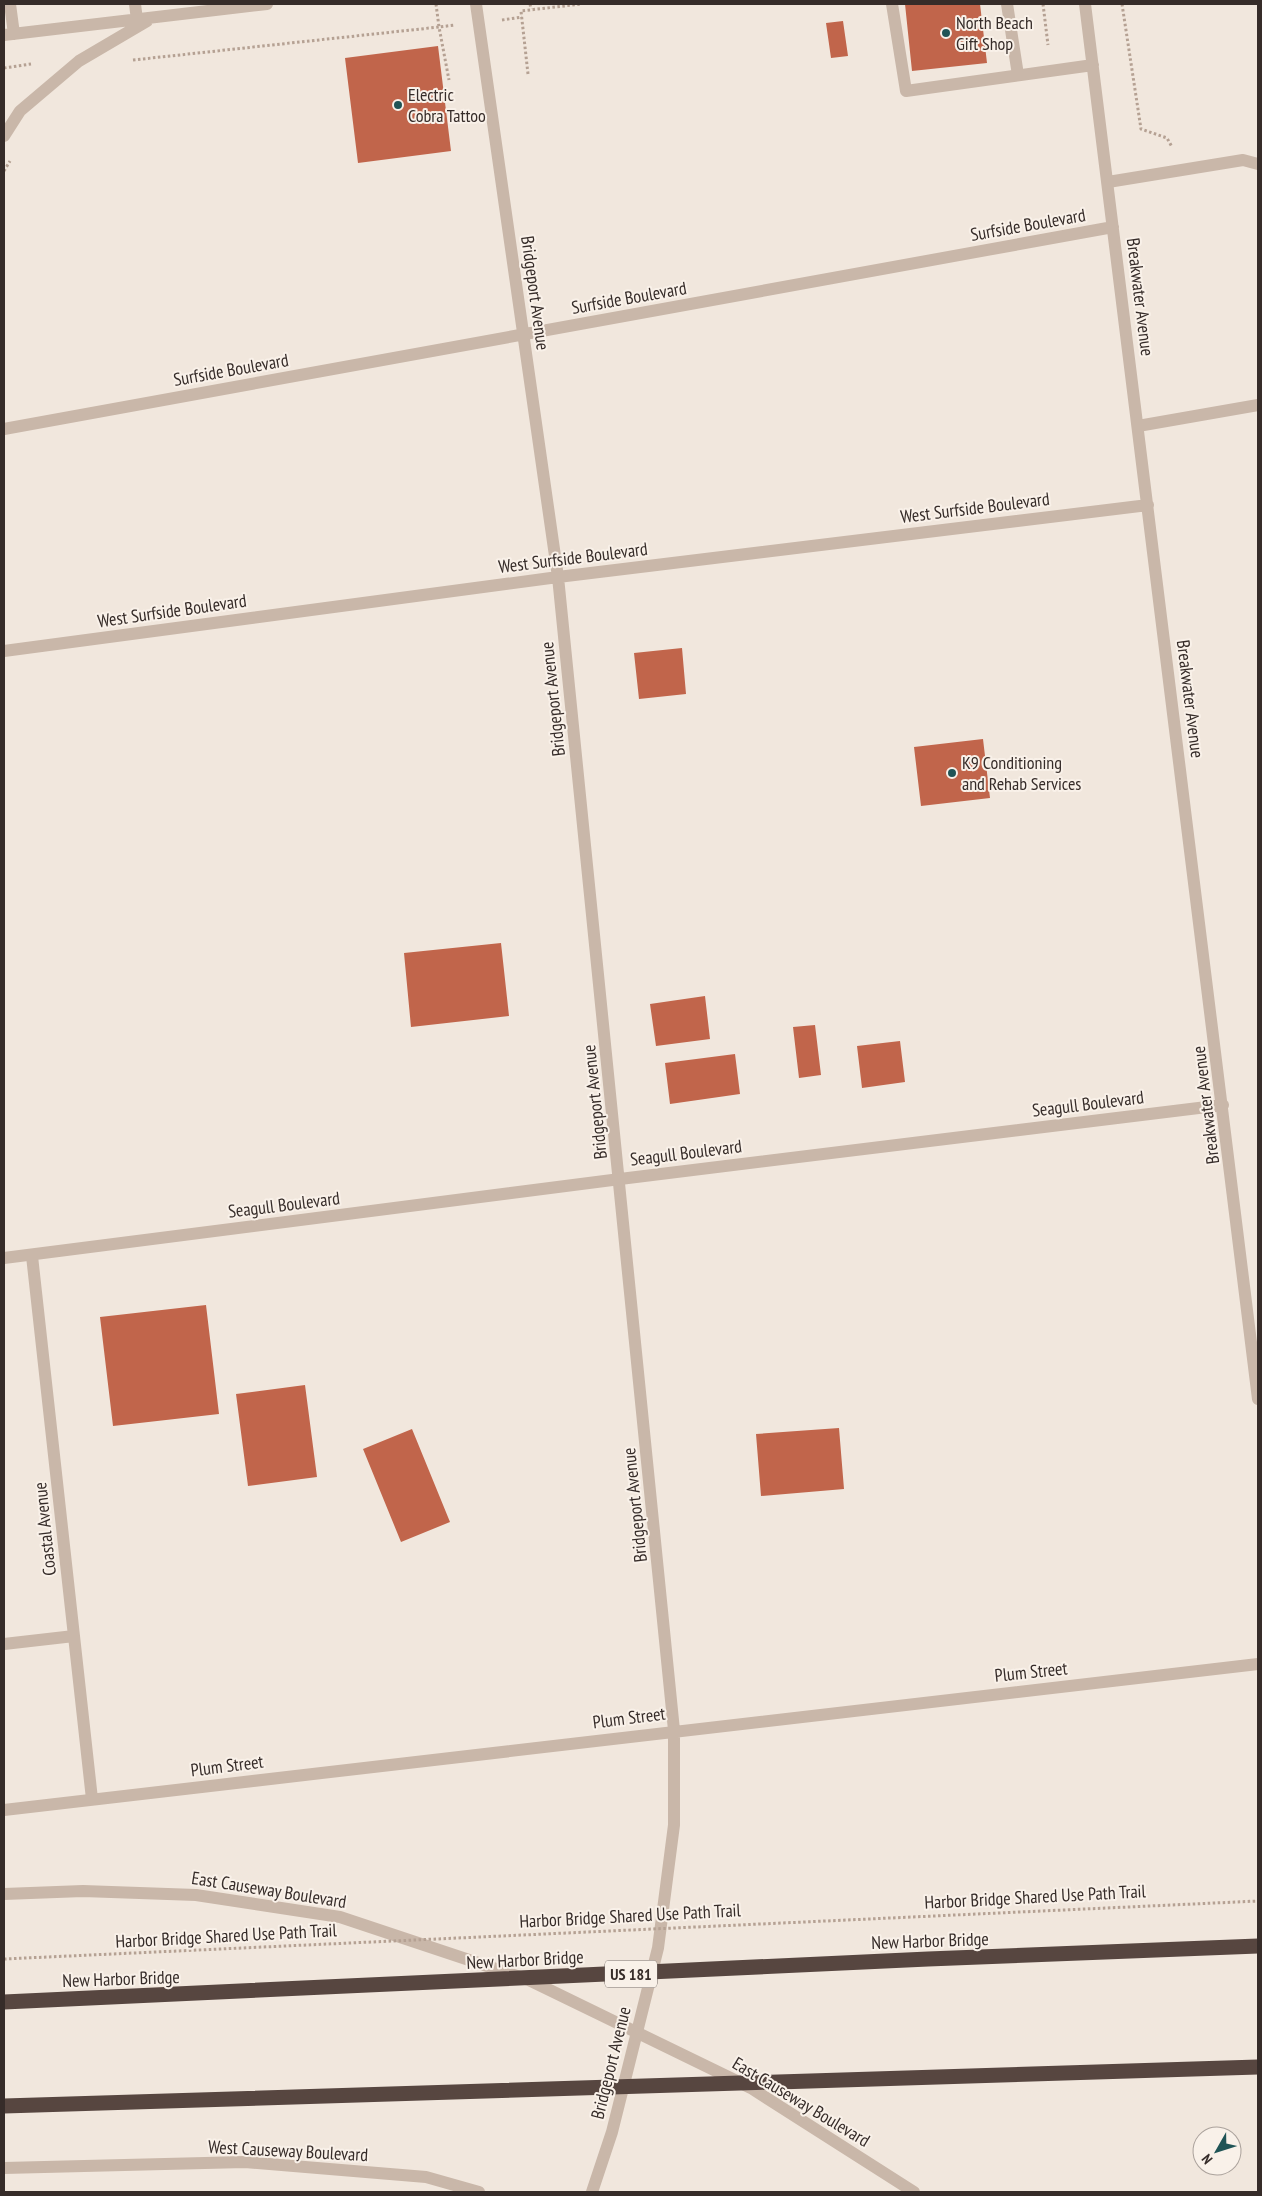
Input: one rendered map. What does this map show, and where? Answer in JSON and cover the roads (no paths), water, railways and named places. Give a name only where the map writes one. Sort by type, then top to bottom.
[{"type":"highway","name":"New Harbor Bridge","points":[[4,2002],[928,1959],[1258,1946]]},
{"type":"highway","points":[[4,2106],[1258,2067]]},
{"type":"street","points":[[10,4],[9,34],[152,19],[267,4]]},
{"type":"street","points":[[135,4],[137,20]]},
{"type":"street","name":"Bridgeport Avenue","points":[[476,4],[558,577],[674,1730],[674,1825],[658,1948],[612,2132],[592,2192]]},
{"type":"street","points":[[892,4],[906,91],[1093,65]]},
{"type":"street","points":[[1006,4],[1018,75]]},
{"type":"street","name":"Breakwater Avenue","points":[[1085,4],[1258,1399]]},
{"type":"street","points":[[4,136],[20,111],[79,61],[152,19]]},
{"type":"street","points":[[1108,182],[1243,160],[1258,164]]},
{"type":"street","name":"Surfside Boulevard","points":[[4,429],[1113,227]]},
{"type":"street","points":[[1138,426],[1258,405]]},
{"type":"street","name":"West Surfside Boulevard","points":[[4,651],[558,577],[1148,505]]},
{"type":"street","name":"Seagull Boulevard","points":[[4,1258],[32,1256],[620,1179],[1223,1105]]},
{"type":"street","name":"Coastal Avenue","points":[[32,1256],[92,1799]]},
{"type":"street","points":[[4,1644],[74,1636]]},
{"type":"street","name":"Plum Street","points":[[4,1810],[674,1730],[1258,1664]]},
{"type":"street","name":"East Causeway Boulevard","points":[[4,1894],[83,1892],[196,1895],[340,1917],[529,1980],[751,2088],[914,2192]]},
{"type":"street","name":"West Causeway Boulevard","points":[[4,2168],[245,2162],[426,2177],[479,2192]]},
{"type":"place","name":"North Beach Gift Shop","points":[[946,33]]},
{"type":"place","name":"Electric Cobra Tattoo","points":[[398,105]]},
{"type":"place","name":"K9 Conditioning and Rehab Services","points":[[952,773]]}]
